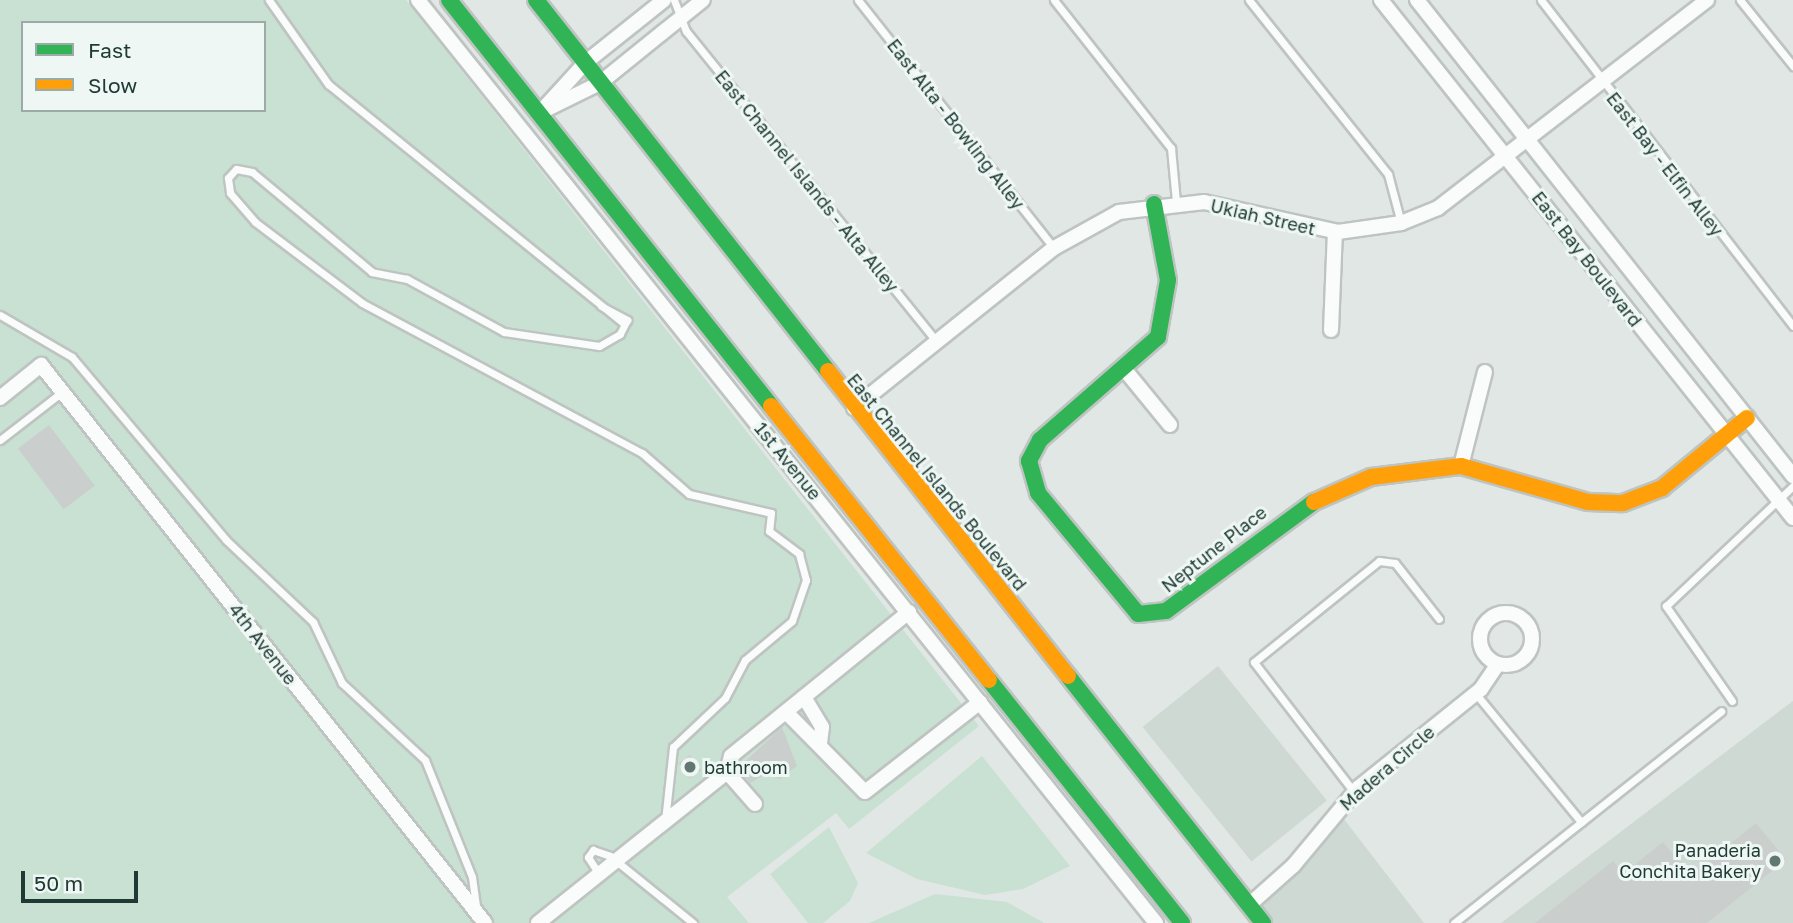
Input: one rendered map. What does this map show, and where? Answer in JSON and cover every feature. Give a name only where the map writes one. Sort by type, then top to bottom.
[{"type":"main road","points":[[449,0],[1182,923]]},
{"type":"main road","name":"East Channel Islands Boulevard","points":[[536,0],[854,408],[1264,923]]},
{"type":"main road","name":"Neptune Place","points":[[1154,204],[1168,280],[1166,312],[1158,337],[1125,370],[1040,440],[1029,474],[1138,614],[1166,611],[1325,494],[1404,470],[1461,466],[1588,502],[1623,503],[1662,488],[1747,418]]},
{"type":"street","name":"1st Avenue","points":[[418,0],[1156,923]]},
{"type":"street","points":[[540,113],[584,63],[664,0]]},
{"type":"street","points":[[540,113],[600,83],[703,0]]},
{"type":"street","name":"East Bay Boulevard","points":[[1381,0],[1793,518]]},
{"type":"street","name":"East Bay Boulevard","points":[[1417,0],[1793,476]]},
{"type":"street","name":"Ukiah Street","points":[[854,408],[1054,248],[1097,221],[1154,204],[1176,202],[1226,206],[1335,232],[1401,223],[1456,199],[1707,0]]},
{"type":"street","points":[[1331,330],[1335,232]]},
{"type":"street","name":"4th Avenue","points":[[0,398],[41,365],[481,918]]},
{"type":"street","points":[[1125,370],[1170,425]]},
{"type":"street","points":[[1461,466],[1485,372]]},
{"type":"street","points":[[538,923],[727,772],[731,756],[909,612]]},
{"type":"street","name":"Madera Circle","points":[[1249,905],[1293,866],[1354,792],[1476,693],[1497,664]]},
{"type":"street","points":[[804,697],[822,727],[820,744]]},
{"type":"street","points":[[786,712],[865,792],[980,702]]},
{"type":"street","points":[[727,772],[755,804]]},
{"type":"lane","points":[[269,0],[328,84],[601,306],[621,313],[625,326],[599,346],[504,332],[407,279],[372,272],[252,172],[231,174],[230,193],[255,222],[362,303],[642,453],[689,494],[771,513],[769,531],[806,566],[803,596],[792,621],[745,660],[725,698],[673,747],[665,822]]},
{"type":"lane","name":"East Channel Islands - Alta Alley","points":[[674,0],[681,18],[937,342]]},
{"type":"lane","name":"East Alta - Bowling Alley","points":[[858,0],[1054,248]]},
{"type":"lane","points":[[1054,0],[1171,148],[1176,202]]},
{"type":"lane","points":[[1250,0],[1388,174],[1401,223]]},
{"type":"lane","name":"East Bay - Elfin Alley","points":[[1541,0],[1793,326]]},
{"type":"lane","points":[[1740,0],[1793,66]]},
{"type":"lane","points":[[0,315],[72,357],[226,540],[313,622],[342,683],[425,760],[472,877],[481,918]]},
{"type":"lane","points":[[0,440],[62,391]]},
{"type":"lane","points":[[1732,701],[1666,606],[1743,538],[1777,498],[1793,486]]},
{"type":"lane","points":[[1354,792],[1254,662],[1379,561],[1395,563],[1439,620]]},
{"type":"lane","points":[[1476,693],[1581,822]]},
{"type":"lane","points":[[1454,923],[1721,711]]},
{"type":"lane","points":[[600,874],[588,857],[593,850],[615,862],[693,923]]},
{"type":"shaded area","points":[[1218,666],[1327,800],[1251,861],[1143,727]]},
{"type":"shaded area","points":[[1793,701],[1793,923],[1501,923],[1719,757]]},
{"type":"shaded area","points":[[1337,810],[1424,923],[1263,923],[1249,905]]},
{"type":"green space","points":[[0,0],[406,0],[979,726],[849,829],[836,813],[727,897],[749,923],[0,923]]},
{"type":"green space","points":[[982,756],[1070,866],[1023,889],[985,895],[917,879],[866,853]]},
{"type":"green space","points":[[829,827],[858,883],[850,901],[823,923],[808,923],[770,874]]},
{"type":"green space","points":[[935,894],[1007,902],[1044,923],[869,923]]},
{"type":"building","points":[[49,425],[95,486],[64,509],[18,448]]},
{"type":"building","points":[[782,727],[797,766],[780,779],[766,774],[750,783],[738,768]]},
{"type":"building","name":"bathroom","points":[[690,755],[701,770],[690,779],[679,763]]},
{"type":"building","points":[[1756,823],[1786,860],[1707,923],[1535,923],[1613,861],[1623,874],[1663,842],[1691,876]]},
{"type":"traffic: fast","points":[[449,0],[771,406]]},
{"type":"traffic: fast","points":[[536,0],[828,371]]},
{"type":"traffic: fast","points":[[1154,204],[1168,280],[1158,337],[1040,440],[1029,461],[1038,493],[1138,614],[1166,611],[1314,502]]},
{"type":"traffic: fast","points":[[1068,676],[1263,923]]},
{"type":"traffic: fast","points":[[989,680],[1182,923]]},
{"type":"traffic: slow","points":[[828,371],[1068,676]]},
{"type":"traffic: slow","points":[[771,406],[989,680]]},
{"type":"traffic: slow","points":[[1314,502],[1371,477],[1461,466],[1588,502],[1623,503],[1662,488],[1747,418]]},
{"type":"place","name":"bathroom","points":[[690,767]]},
{"type":"place","name":"Panaderia Conchita Bakery","points":[[1775,861]]}]
